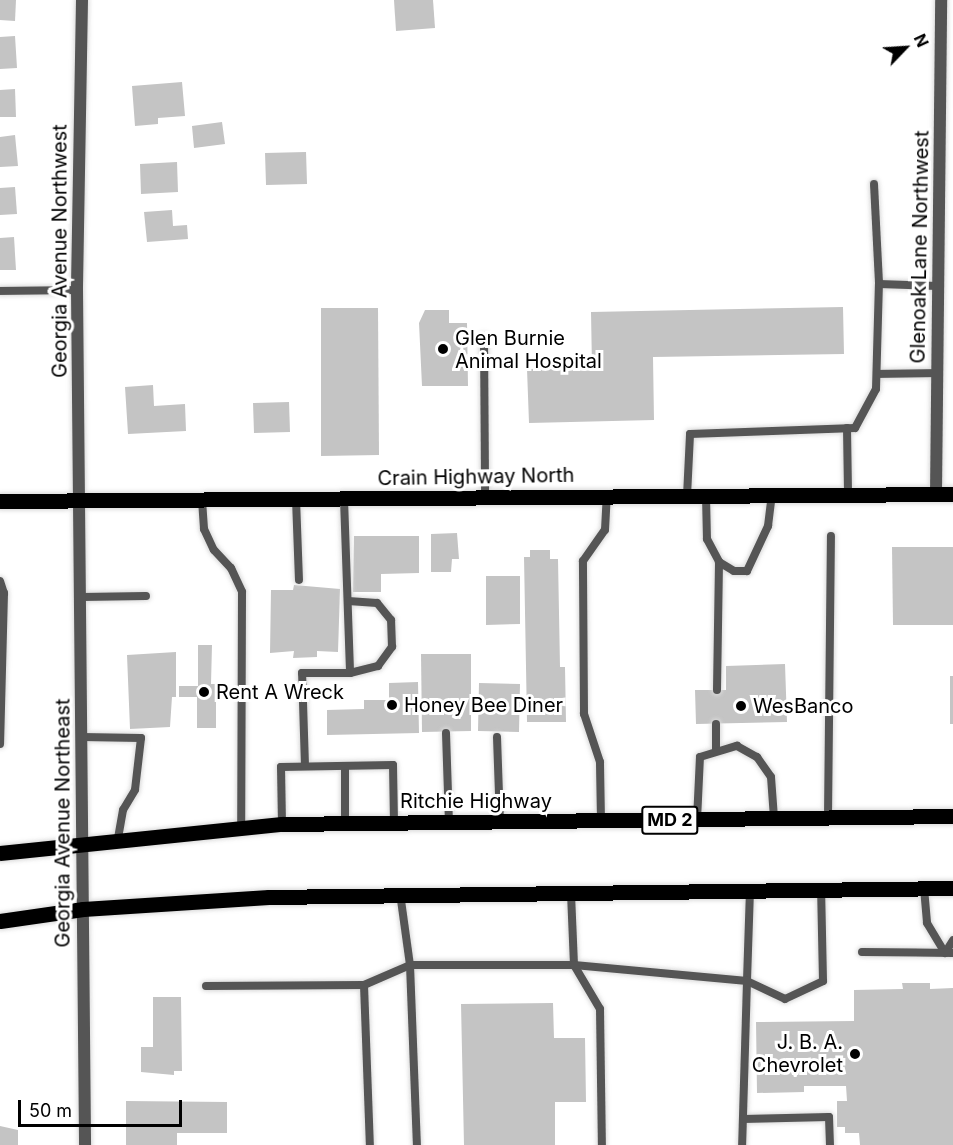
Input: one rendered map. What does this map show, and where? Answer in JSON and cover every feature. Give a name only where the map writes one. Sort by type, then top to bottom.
[{"type":"main road","name":"Crain Highway North","points":[[0,501],[953,494]]},
{"type":"main road","name":"Ritchie Highway","points":[[0,853],[118,839],[241,831],[282,824],[601,822],[953,816]]},
{"type":"main road","points":[[0,921],[83,909],[400,893],[953,888]]},
{"type":"street","name":"Georgia Avenue Northwest","points":[[81,501],[76,290],[82,0]]},
{"type":"street","name":"Glenoak Lane Northwest","points":[[936,494],[941,0]]},
{"type":"street","name":"Georgia Avenue Northeast","points":[[81,501],[85,1145]]},
{"type":"lane","points":[[687,496],[690,434],[855,428],[876,389],[879,284],[874,184]]},
{"type":"lane","points":[[879,284],[938,286]]},
{"type":"lane","points":[[0,291],[76,290]]},
{"type":"lane","points":[[484,337],[485,498]]},
{"type":"lane","points":[[877,374],[937,373]]},
{"type":"lane","points":[[847,428],[848,494]]},
{"type":"lane","points":[[719,562],[734,571],[747,571],[768,526],[772,495]]},
{"type":"lane","points":[[706,496],[707,539],[719,562],[717,690]]},
{"type":"lane","points":[[601,822],[600,762],[584,714],[583,561],[605,530],[607,497]]},
{"type":"lane","points":[[296,499],[300,580]]},
{"type":"lane","points":[[344,499],[350,673]]},
{"type":"lane","points":[[202,500],[204,529],[242,592],[241,831]]},
{"type":"lane","points":[[828,818],[831,536]]},
{"type":"lane","points":[[0,581],[4,593],[0,744]]},
{"type":"lane","points":[[82,597],[146,596]]},
{"type":"lane","points":[[305,766],[302,673],[350,673],[378,666],[392,647],[391,620],[376,603],[348,601]]},
{"type":"lane","points":[[716,724],[716,751]]},
{"type":"lane","points":[[446,734],[449,822]]},
{"type":"lane","points":[[82,737],[141,738],[135,790],[123,810],[118,839]]},
{"type":"lane","points":[[497,737],[500,822]]},
{"type":"lane","points":[[696,820],[700,757],[737,746],[757,757],[771,777],[774,818]]},
{"type":"lane","points":[[282,824],[281,767],[305,766],[393,765],[394,822]]},
{"type":"lane","points":[[345,766],[345,823]]},
{"type":"lane","points":[[924,888],[927,923],[949,953]]},
{"type":"lane","points":[[206,986],[364,985],[410,965],[574,965],[747,981],[784,999],[823,981],[821,889]]},
{"type":"lane","points":[[742,1145],[750,890]]},
{"type":"lane","points":[[571,891],[574,965],[600,1009],[602,1145]]},
{"type":"lane","points":[[400,893],[410,965],[417,1145]]},
{"type":"lane","points":[[949,953],[953,940]]},
{"type":"lane","points":[[862,952],[949,953]]},
{"type":"lane","points":[[364,985],[370,1145]]},
{"type":"lane","points":[[743,1119],[829,1117],[830,1145]]},
{"type":"building","points":[[0,0],[16,0],[15,21],[0,20]]},
{"type":"building","points":[[394,0],[433,0],[435,28],[396,31]]},
{"type":"building","points":[[15,36],[17,68],[0,69],[0,37]]},
{"type":"building","points":[[182,82],[185,116],[158,118],[158,124],[135,126],[132,86]]},
{"type":"building","points":[[15,89],[16,117],[0,117],[0,90]]},
{"type":"building","points":[[222,122],[225,144],[194,148],[192,126]]},
{"type":"building","points":[[15,135],[18,166],[0,167],[0,137]]},
{"type":"building","points":[[306,152],[307,184],[266,185],[265,153]]},
{"type":"building","points":[[177,162],[178,192],[141,194],[140,164]]},
{"type":"building","points":[[15,187],[17,214],[0,215],[0,188]]},
{"type":"building","points":[[172,210],[173,226],[187,225],[188,239],[147,242],[144,212]]},
{"type":"building","points":[[14,237],[16,270],[0,270],[0,238]]},
{"type":"building","points":[[843,307],[844,354],[653,357],[654,420],[529,423],[527,369],[592,368],[591,312]]},
{"type":"building","points":[[321,308],[378,308],[379,455],[321,456]]},
{"type":"building","name":"Glen Burnie Animal Hospital","points":[[425,310],[449,310],[449,323],[467,323],[468,386],[422,386],[419,323]]},
{"type":"building","points":[[153,385],[154,406],[185,404],[186,431],[128,434],[125,387]]},
{"type":"building","points":[[289,402],[290,432],[254,433],[253,403]]},
{"type":"building","points":[[457,533],[459,559],[452,559],[451,572],[431,572],[431,534]]},
{"type":"building","points":[[354,536],[419,536],[419,573],[381,574],[381,592],[353,592]]},
{"type":"building","points":[[892,547],[953,547],[953,625],[893,625]]},
{"type":"building","points":[[530,550],[550,550],[550,559],[558,559],[560,667],[565,667],[566,722],[527,722],[524,557],[530,557]]},
{"type":"building","points":[[486,576],[520,576],[520,624],[486,625]]},
{"type":"building","points":[[294,585],[340,589],[338,652],[317,651],[317,657],[293,658],[294,651],[270,653],[271,590],[293,590]]},
{"type":"building","name":"Rent A Wreck","points":[[198,645],[212,645],[211,684],[229,684],[229,697],[216,697],[216,728],[197,728],[197,697],[179,697],[179,686],[198,686]]},
{"type":"building","points":[[176,652],[176,697],[172,697],[170,727],[130,729],[127,655]]},
{"type":"building","points":[[421,654],[471,654],[471,731],[422,732]]},
{"type":"building","name":"WesBanco","points":[[785,664],[787,722],[696,724],[695,690],[726,690],[726,666]]},
{"type":"building","points":[[950,676],[953,676],[953,724],[950,724]]},
{"type":"building","name":"Honey Bee Diner","points":[[418,682],[419,733],[327,735],[327,710],[364,709],[364,700],[389,700],[389,683]]},
{"type":"building","points":[[479,683],[520,684],[519,732],[478,731]]},
{"type":"building","name":"J. B. A. Chevrolet","points":[[902,983],[930,983],[930,989],[953,988],[953,1145],[860,1145],[859,1133],[845,1133],[845,1127],[837,1127],[837,1101],[847,1101],[846,1086],[804,1086],[804,1092],[757,1093],[756,1022],[854,1021],[854,990],[903,989]]},
{"type":"building","points":[[153,997],[181,997],[182,1071],[174,1071],[174,1075],[141,1072],[141,1047],[153,1047]]},
{"type":"building","points":[[553,1003],[554,1038],[585,1038],[586,1102],[555,1102],[555,1145],[464,1145],[461,1004]]},
{"type":"building","points":[[126,1101],[227,1102],[227,1133],[177,1133],[177,1145],[126,1145]]},
{"type":"building","points":[[0,1126],[18,1130],[18,1145],[0,1145]]},
{"type":"place","name":"Glen Burnie Animal Hospital","points":[[443,349]]},
{"type":"place","name":"Rent A Wreck","points":[[204,692]]},
{"type":"place","name":"Honey Bee Diner","points":[[392,705]]},
{"type":"place","name":"WesBanco","points":[[741,706]]},
{"type":"place","name":"J. B. A. Chevrolet","points":[[855,1054]]}]
